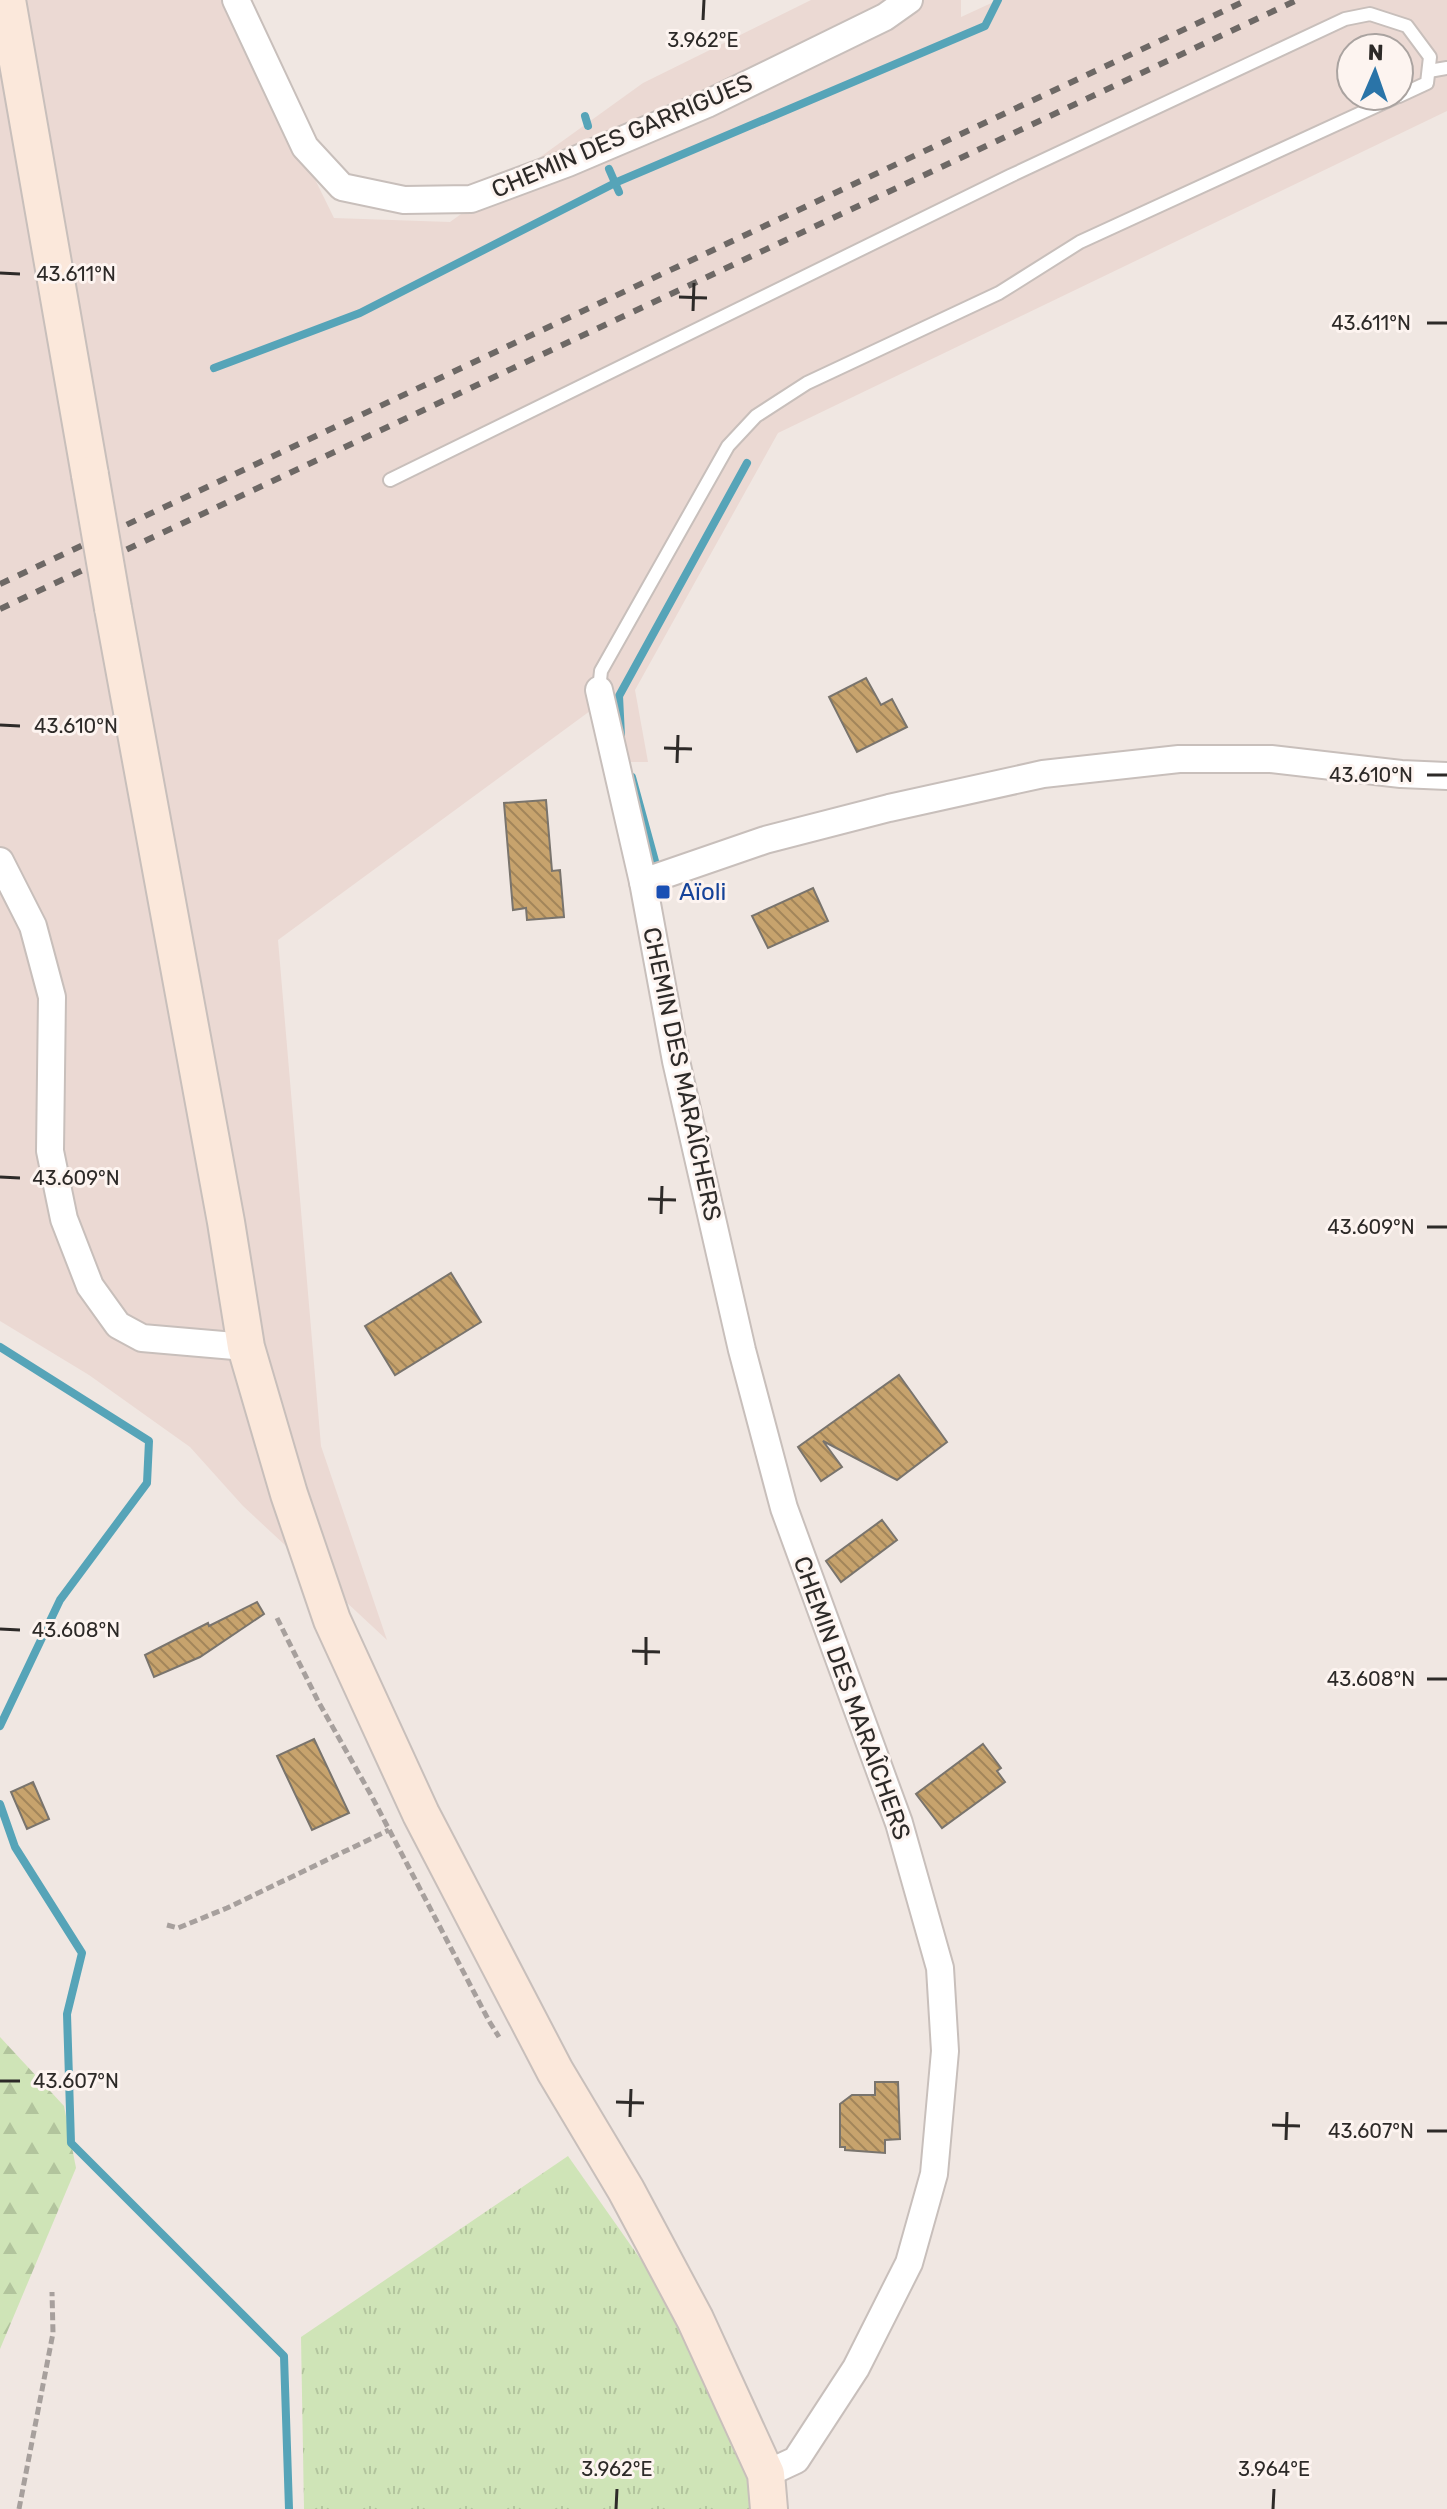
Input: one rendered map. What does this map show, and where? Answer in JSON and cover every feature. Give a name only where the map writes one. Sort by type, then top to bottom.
[{"type":"street","points":[[7,0],[246,1347],[289,1494],[332,1620],[421,1814],[555,2071],[626,2190],[695,2319],[766,2474],[769,2509]]},
{"type":"street","name":"CHEMIN DES GARRIGUES","points":[[236,0],[305,147],[342,187],[404,200],[471,199],[568,163],[707,104],[885,17],[909,0]]},
{"type":"street","name":"CHEMIN DES MARAÎCHERS","points":[[599,690],[643,882],[679,1076],[742,1350],[784,1508],[899,1823],[940,1968],[945,2051],[934,2174],[909,2263],[856,2368],[796,2460],[766,2474]]},
{"type":"street","points":[[643,882],[765,840],[889,808],[1043,774],[1179,759],[1271,759],[1401,774],[1447,776]]},
{"type":"street","points":[[0,861],[33,926],[52,997],[50,1151],[64,1219],[90,1286],[118,1325],[142,1338],[246,1347]]},
{"type":"lane","points":[[390,480],[1010,176],[1345,19],[1370,14],[1407,26],[1430,57],[1427,83],[1415,89]]},
{"type":"lane","points":[[1429,71],[1447,68]]},
{"type":"lane","points":[[599,690],[601,671],[728,446],[756,416],[807,383],[999,293],[1080,242],[1364,112]]},
{"type":"path","points":[[167,1925],[178,1928],[227,1908],[389,1830]]},
{"type":"path","points":[[19,2509],[53,2333],[52,2292]]},
{"type":"shaded area","points":[[0,0],[227,0],[334,218],[450,222],[643,83],[811,0],[961,0],[961,17],[998,0],[1447,0],[1447,111],[778,433],[635,690],[648,762],[628,762],[590,711],[278,940],[321,1446],[387,1640],[243,1506],[190,1447],[89,1375],[0,1321]]},
{"type":"green space","points":[[0,2037],[64,2106],[76,2168],[0,2349]]},
{"type":"green space","points":[[568,2156],[691,2331],[756,2473],[759,2509],[304,2509],[301,2337]]},
{"type":"building","points":[[866,678],[881,705],[892,699],[907,727],[857,752],[829,697]]},
{"type":"building","points":[[546,800],[552,871],[560,870],[564,917],[527,920],[526,908],[513,910],[504,803]]},
{"type":"building","points":[[813,888],[828,921],[768,948],[752,916]]},
{"type":"building","points":[[451,1273],[481,1322],[395,1375],[365,1326]]},
{"type":"building","points":[[899,1375],[947,1442],[897,1480],[823,1441],[842,1467],[821,1481],[798,1447]]},
{"type":"building","points":[[882,1520],[897,1540],[841,1582],[826,1561]]},
{"type":"building","points":[[257,1602],[264,1614],[200,1657],[154,1677],[145,1655]]},
{"type":"building","points":[[314,1739],[349,1813],[312,1830],[277,1756]]},
{"type":"building","points":[[983,1744],[1001,1768],[997,1771],[1005,1782],[942,1828],[916,1794]]},
{"type":"building","points":[[33,1782],[49,1819],[27,1829],[11,1792]]},
{"type":"building","points":[[875,2082],[898,2082],[900,2139],[885,2140],[885,2153],[845,2150],[845,2147],[840,2147],[840,2104],[852,2095],[875,2095]]},
{"type":"waterway","points":[[214,368],[360,313],[617,182],[985,26],[998,0]]},
{"type":"waterway","points":[[585,116],[588,126]]},
{"type":"waterway","points":[[609,169],[619,192]]},
{"type":"waterway","points":[[621,736],[619,696],[747,463]]},
{"type":"waterway","points":[[632,777],[655,861]]},
{"type":"waterway","points":[[0,1347],[149,1441],[147,1483],[60,1600],[0,1726]]},
{"type":"waterway","points":[[0,1804],[15,1847],[82,1953],[67,2014],[71,2143],[284,2356],[289,2509]]},
{"type":"railway","points":[[0,584],[1247,0]]},
{"type":"railway","points":[[0,609],[1297,0]]},
{"type":"place","name":"Aïoli","points":[[663,892]]}]
